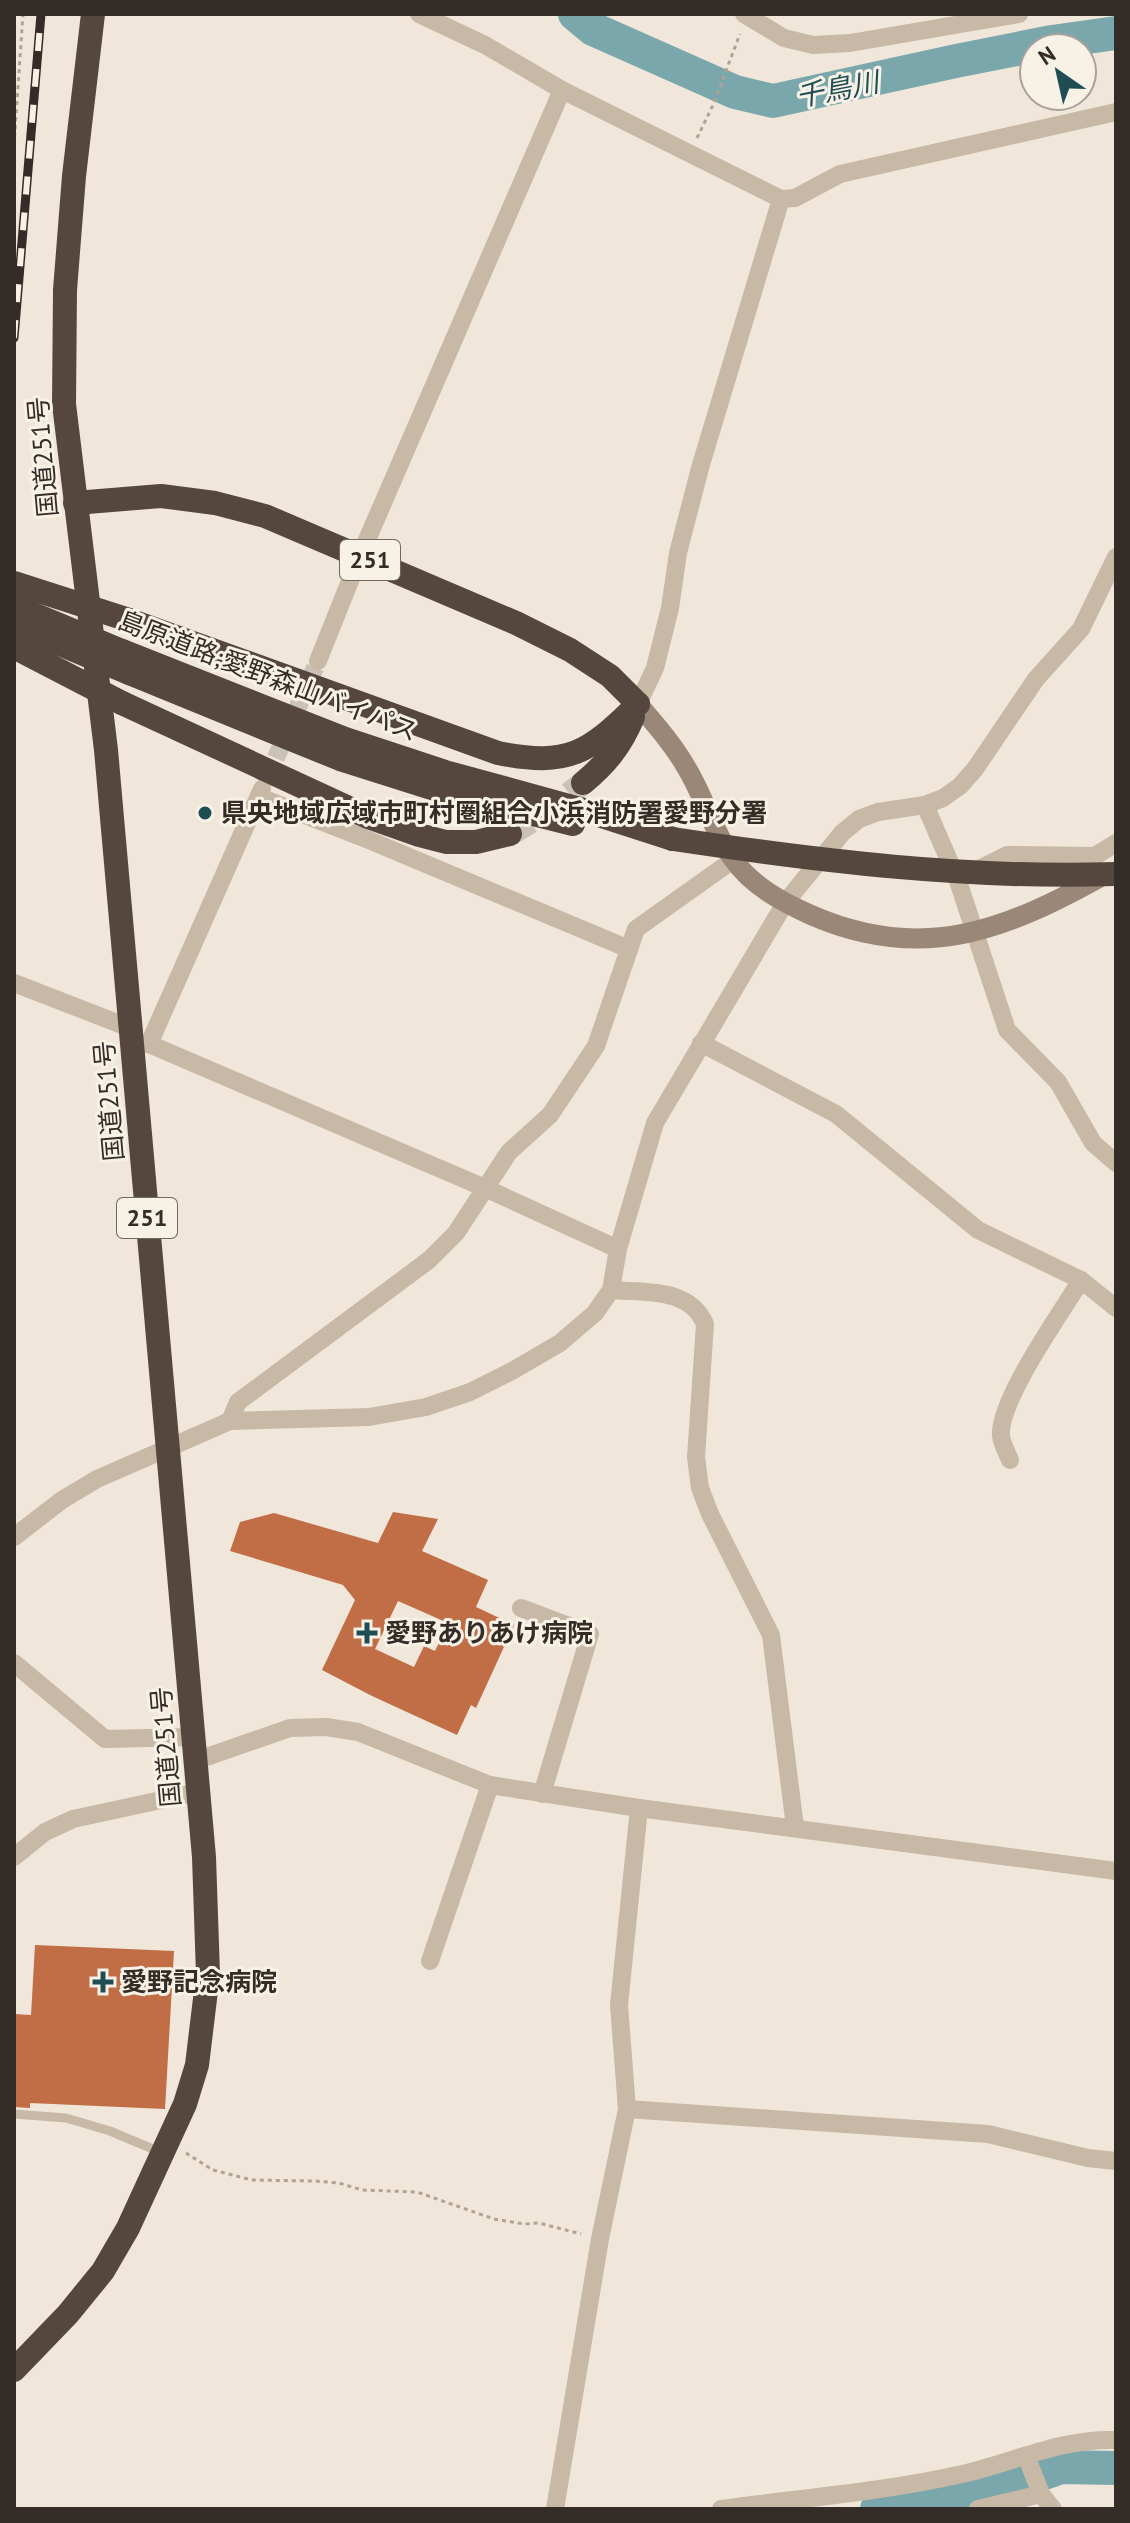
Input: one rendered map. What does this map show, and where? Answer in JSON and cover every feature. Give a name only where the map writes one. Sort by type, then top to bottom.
[{"type":"highway","name":"国道251号","points":[[14,2370],[68,2314],[103,2271],[128,2228],[185,2104],[197,2065],[208,1974],[207,1909],[167,1446],[137,1039],[64,404],[65,290],[74,176],[93,14]]},
{"type":"highway","name":"251","points":[[75,503],[161,496],[215,503],[265,516],[516,623],[570,650],[610,676],[638,704]]},
{"type":"highway","points":[[14,583],[129,620],[475,745],[530,759],[560,758],[583,750],[603,738],[638,704]]},
{"type":"highway","name":"島原道路;愛野森山バイパス","points":[[14,606],[126,662],[340,759],[504,798],[578,825],[793,857],[927,871],[1067,876],[1116,871]]},
{"type":"highway","name":"島原道路;愛野森山バイパス","points":[[14,625],[126,662]]},
{"type":"highway","points":[[14,647],[122,703],[368,817],[446,842],[476,842],[510,834]]},
{"type":"highway","points":[[583,783],[607,763],[624,739],[638,704]]},
{"type":"street","points":[[419,14],[485,45],[562,90],[781,199],[795,198],[840,174],[1116,112]]},
{"type":"street","points":[[746,15],[784,38],[813,45],[850,43],[1019,14]]},
{"type":"street","points":[[318,661],[360,556],[562,90]]},
{"type":"street","points":[[781,199],[700,468],[678,553],[670,608],[655,668],[638,704],[687,768],[733,860],[758,885],[785,903],[831,923],[876,935],[923,939],[975,933],[1032,914],[1116,871]]},
{"type":"street","points":[[14,1537],[62,1500],[97,1479],[230,1421],[369,1417],[426,1407],[512,1371],[560,1343],[595,1313],[611,1290],[618,1249],[655,1123],[785,903],[842,833],[859,819],[878,812],[925,805],[943,798],[960,786],[1036,679],[1081,629],[1116,557]]},
{"type":"street","points":[[137,1039],[261,792],[629,949]]},
{"type":"street","points":[[925,805],[958,881],[1007,1030],[1058,1082],[1093,1143],[1116,1163]]},
{"type":"street","points":[[958,881],[1007,855],[1095,856],[1116,843]]},
{"type":"street","points":[[230,1421],[238,1402],[429,1260],[456,1233],[509,1152],[550,1115],[596,1046],[636,929],[733,860]]},
{"type":"street","points":[[14,983],[618,1249]]},
{"type":"street","points":[[701,1043],[836,1114],[978,1230],[1081,1280],[1116,1308]]},
{"type":"street","points":[[1010,1460],[1001,1437],[1003,1420],[1014,1391],[1081,1280]]},
{"type":"street","points":[[611,1290],[677,1296],[691,1302],[705,1324],[696,1457],[700,1488],[771,1635],[795,1827]]},
{"type":"street","points":[[521,1608],[590,1634],[542,1794]]},
{"type":"street","points":[[14,1663],[105,1739],[194,1749],[290,1728],[326,1727],[358,1732],[490,1785],[639,1808],[1116,1871]]},
{"type":"street","points":[[430,1961],[490,1785]]},
{"type":"street","points":[[14,1857],[45,1832],[73,1819],[198,1792]]},
{"type":"street","points":[[555,2509],[600,2239],[627,2109],[619,2005],[639,1808]]},
{"type":"street","points":[[627,2109],[988,2134],[1088,2158],[1116,2161]]},
{"type":"street","points":[[721,2509],[929,2481],[1028,2462],[1069,2442],[1116,2440]]},
{"type":"street","points":[[978,2509],[1044,2496],[1028,2462]]},
{"type":"lane","points":[[14,2114],[66,2118],[167,2148]]},
{"type":"path","points":[[14,145],[23,14]]},
{"type":"path","points":[[690,154],[713,105],[746,15]]},
{"type":"path","points":[[167,2148],[213,2170],[252,2180],[327,2182],[362,2190],[417,2192],[494,2219],[539,2223],[600,2239]]},
{"type":"building","points":[[393,1512],[438,1519],[422,1551],[488,1580],[476,1607],[514,1625],[476,1708],[471,1705],[457,1735],[322,1670],[355,1600],[343,1585],[230,1551],[240,1522],[274,1513],[378,1543]],"holes":[[[398,1601],[448,1623],[435,1651],[424,1646],[414,1667],[375,1649]]]},
{"type":"building","points":[[35,1945],[174,1951],[165,2109],[30,2103],[30,2108],[14,2107],[14,2014],[31,2015]]},
{"type":"waterway","name":"千鳥川","points":[[575,14],[593,29],[735,92],[773,101],[956,61],[1116,33]]},
{"type":"waterway","points":[[877,2509],[957,2498],[1061,2467],[1116,2468]]},
{"type":"tunnel","points":[[265,783],[318,661]]},
{"type":"tunnel","points":[[510,834],[548,811],[583,783]]},
{"type":"railway","points":[[14,338],[41,14]]},
{"type":"place","name":"県央地域広域市町村圏組合小浜消防署愛野分署","points":[[205,813]]},
{"type":"place","name":"愛野ありあけ病院","points":[[367,1633]]},
{"type":"place","name":"愛野記念病院","points":[[103,1982]]}]
